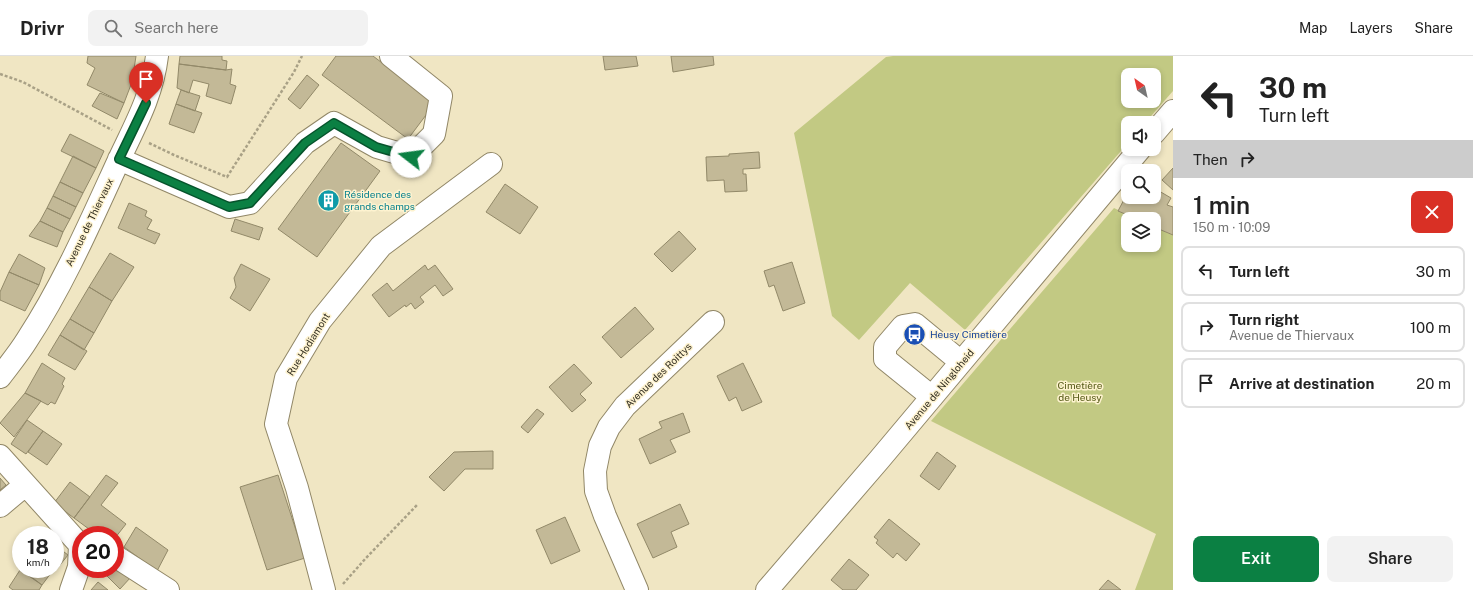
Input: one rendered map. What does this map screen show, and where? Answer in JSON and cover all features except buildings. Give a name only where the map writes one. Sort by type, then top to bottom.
[{"type":"street","name":"Avenue de Thiervaux","points":[[0,377],[27,340],[58,287],[88,226],[148,96],[155,75],[157,56]]},
{"type":"street","points":[[119,159],[229,207],[250,203],[305,143],[334,123],[376,147],[411,157],[434,134],[441,96],[391,56]]},
{"type":"street","points":[[1161,125],[1173,111]]},
{"type":"street","name":"Avenue de Ningloheid","points":[[767,590],[932,397],[1134,156]]},
{"type":"street","name":"Rue Hodiamont","points":[[333,587],[297,488],[276,424],[286,378],[320,322],[381,246],[491,164]]},
{"type":"street","name":"Avenue des Roittys","points":[[638,590],[605,516],[596,490],[595,471],[600,446],[609,427],[625,406],[713,322]]},
{"type":"street","points":[[932,397],[885,359],[885,347],[902,326],[916,324],[961,362]]},
{"type":"street","points":[[0,456],[72,537]]},
{"type":"street","points":[[0,506],[25,485]]},
{"type":"street","points":[[124,562],[168,590]]},
{"type":"street","points":[[71,590],[75,578]]},
{"type":"path","points":[[0,74],[23,82],[130,137],[227,177],[294,72],[302,56]]},
{"type":"path","points":[[333,587],[366,558],[418,504]]},
{"type":"green space","points":[[1173,56],[1173,91],[1161,105],[1161,68],[1121,68],[1121,108],[1158,108],[1151,116],[1121,116],[1121,151],[965,330],[910,283],[859,340],[832,316],[794,133],[886,57]]},
{"type":"green space","name":"Cimetière de Heusy","points":[[1114,208],[1122,212],[1121,212],[1121,252],[1161,252],[1161,230],[1173,235],[1173,590],[1135,590],[1156,534],[931,421]]},
{"type":"place","name":"Résidence des grands champs","points":[[329,200]]},
{"type":"place","name":"Heusy Cimetière","points":[[914,334]]},
{"type":"route","points":[[146,103],[132,135],[119,159],[229,207],[250,203],[305,143],[334,123],[376,147],[411,157]]}]
